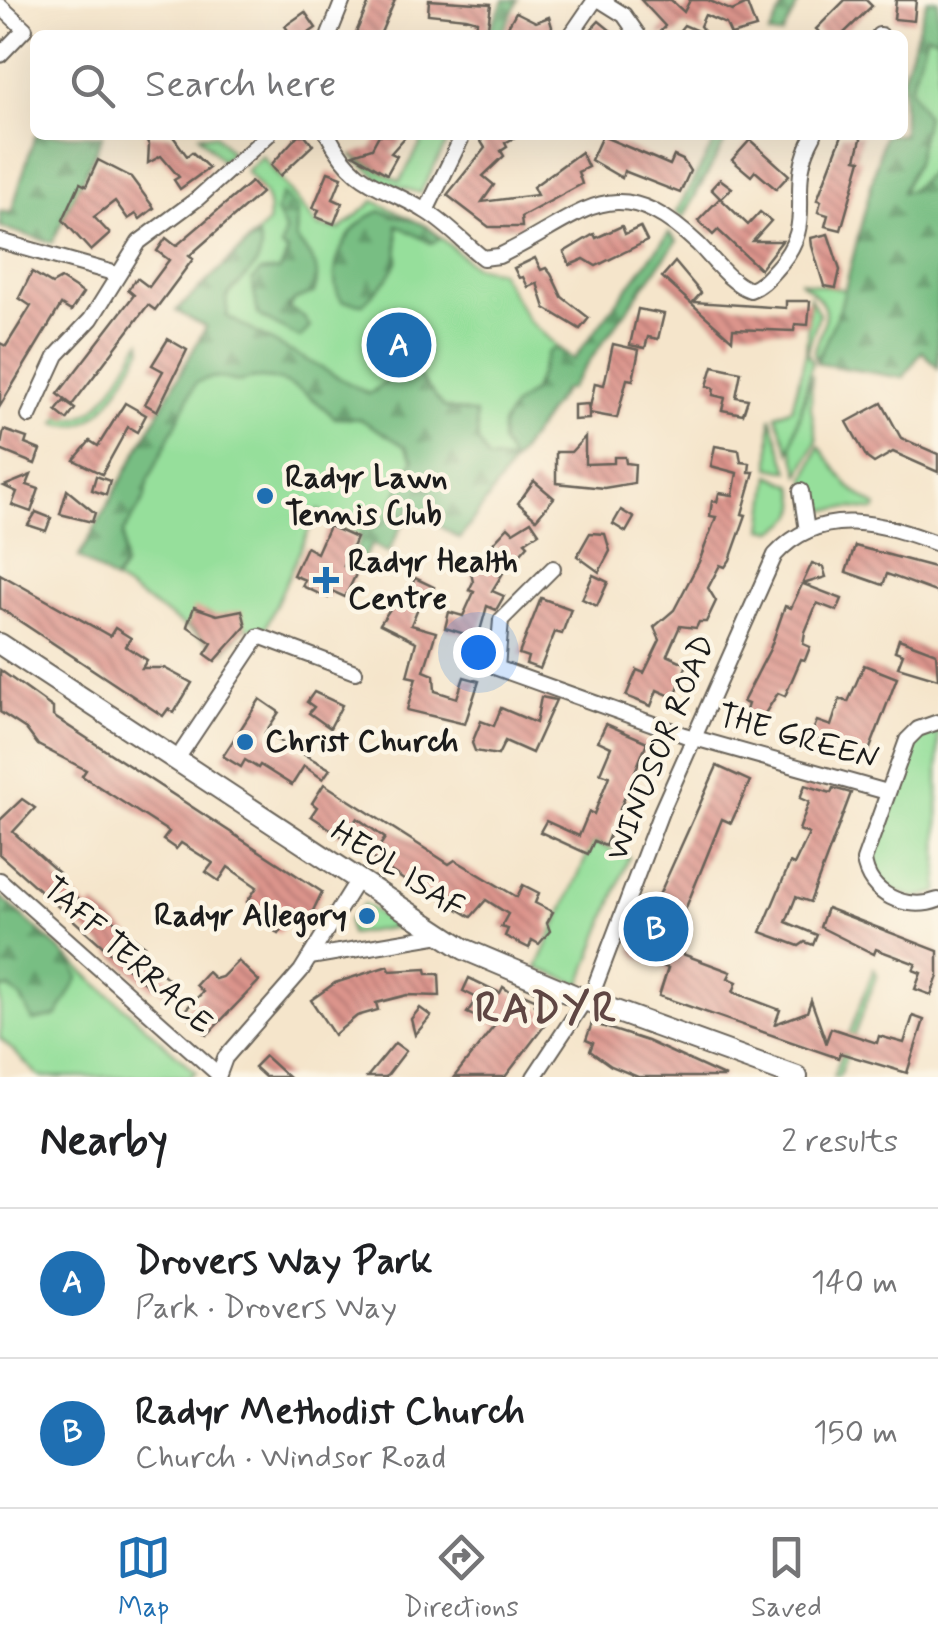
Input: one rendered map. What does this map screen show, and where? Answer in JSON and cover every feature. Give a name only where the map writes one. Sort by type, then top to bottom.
[{"type":"main road","name":"HEOL ISAF","points":[[0,644],[440,936],[493,964],[797,1077]]},
{"type":"street","points":[[331,30],[343,0]]},
{"type":"street","points":[[575,30],[598,0],[624,15],[634,30]]},
{"type":"street","points":[[0,6],[26,29],[0,55]]},
{"type":"street","points":[[29,416],[57,355],[91,319],[117,274],[146,236],[197,199],[262,140]]},
{"type":"street","points":[[331,140],[337,152],[370,185],[426,211],[488,260],[595,206],[638,202],[674,223],[750,290],[762,284],[797,244],[798,183],[812,140]]},
{"type":"street","points":[[426,211],[461,140]]},
{"type":"street","points":[[0,241],[117,274]]},
{"type":"street","points":[[801,490],[807,530],[840,521],[869,522],[938,544]]},
{"type":"street","name":"WINDSOR ROAD","points":[[534,1077],[587,1001],[763,574],[781,549],[807,530]]},
{"type":"street","name":"THE GREEN","points":[[553,568],[501,620],[497,668],[693,738],[887,792]]},
{"type":"street","points":[[175,762],[259,636],[355,672]]},
{"type":"street","name":"THE GREEN","points":[[938,722],[911,735],[865,851],[869,878],[881,892],[921,904],[938,900]]},
{"type":"street","name":"TAFF TERRACE","points":[[0,880],[218,1075]]},
{"type":"street","points":[[218,1075],[226,1058],[310,957],[357,881]]},
{"type":"street","points":[[310,957],[440,936]]},
{"type":"green space","points":[[504,0],[518,0],[503,30],[489,30]]},
{"type":"green space","points":[[760,0],[800,0],[785,30],[772,30],[786,1]]},
{"type":"green space","points":[[927,0],[938,0],[938,368],[922,351],[903,378],[816,363],[820,354],[815,358],[814,352],[825,312],[818,298],[799,281],[845,290],[883,140],[908,140],[908,61]]},
{"type":"green space","points":[[927,0],[938,0],[938,38],[927,34],[910,88],[926,116],[916,163],[902,192],[910,191],[938,164],[938,368],[922,351],[903,378],[816,363],[840,308],[883,140],[908,140],[908,61]]},
{"type":"green space","points":[[33,140],[101,140],[52,243],[0,227],[0,211],[11,213]]},
{"type":"green space","points":[[203,140],[220,140],[231,152],[222,161]]},
{"type":"green space","points":[[423,140],[448,140],[420,193],[385,183],[351,155],[400,181]]},
{"type":"green space","points":[[715,140],[726,140],[683,218],[676,212]]},
{"type":"green space","points":[[262,156],[318,226],[340,230],[374,201],[430,228],[473,266],[499,271],[528,320],[580,367],[460,539],[411,507],[388,553],[318,510],[265,629],[244,628],[224,652],[79,557],[206,327],[176,311],[268,223],[267,200],[246,171]]},
{"type":"green space","points":[[282,194],[297,210],[296,239],[311,257],[317,276],[314,293],[295,300],[288,308],[303,316],[310,327],[300,338],[258,315],[252,281],[260,272],[280,270],[288,251],[281,248],[285,230],[276,212]]},
{"type":"green space","points":[[381,211],[421,224],[440,239],[431,243],[397,225],[398,260],[388,278],[363,304],[342,301],[335,277],[341,249],[358,225]]},
{"type":"green space","points":[[669,233],[677,241],[569,389],[563,390],[460,539],[411,507],[388,553],[372,544],[359,567],[354,557],[364,527],[383,524],[414,460],[406,447],[360,419],[335,418],[310,396],[280,381],[215,378],[196,383],[149,479],[144,500],[123,533],[124,567],[114,581],[79,557],[206,327],[176,311],[257,235],[261,244],[257,262],[226,298],[228,317],[369,394],[405,368],[413,369],[444,407],[476,414],[478,441],[488,459],[512,461],[501,442],[502,425],[514,406],[533,391],[548,352],[556,348],[573,360]]},
{"type":"green space","points":[[810,297],[819,314],[807,352],[812,362],[790,452],[776,415],[792,408],[806,352]]},
{"type":"green space","points":[[141,341],[142,349],[127,375],[97,415],[71,426],[56,423],[61,416],[86,415],[97,406]]},
{"type":"green space","points":[[812,374],[811,408],[817,440],[800,475],[792,445]]},
{"type":"green space","points":[[771,417],[789,471],[770,467]]},
{"type":"green space","points":[[819,446],[849,487],[877,507],[875,511],[812,511],[806,479]]},
{"type":"green space","points":[[770,475],[794,486],[797,502],[792,518],[774,531],[763,529]]},
{"type":"green space","points":[[938,730],[938,892],[916,898],[889,889],[877,878],[871,852],[910,750],[924,734]]},
{"type":"green space","points":[[593,842],[629,857],[581,984],[537,968]]},
{"type":"green space","points":[[0,896],[69,958],[79,977],[57,1016],[33,1021],[21,998],[9,988],[0,989]]},
{"type":"green space","points":[[5,901],[196,1072],[189,1077],[40,1077],[0,1038],[0,906]]},
{"type":"green space","points":[[364,904],[398,927],[350,934],[348,921]]},
{"type":"green space","points":[[874,968],[877,974],[839,1076],[833,1077]]},
{"type":"building","points":[[370,0],[395,0],[382,30],[357,30]]},
{"type":"building","points":[[429,0],[491,4],[488,30],[476,30],[477,21],[466,18],[428,14]]},
{"type":"building","points":[[641,0],[671,0],[684,12],[690,0],[708,0],[732,11],[747,4],[756,28],[729,30],[726,24],[705,15],[700,26],[703,30],[684,25],[680,30],[661,30],[665,26]]},
{"type":"building","points":[[845,0],[866,0],[872,6],[847,30],[816,29]]},
{"type":"building","points":[[896,0],[916,0],[914,21],[894,19]]},
{"type":"building","points":[[305,12],[316,28],[288,30],[285,26]]},
{"type":"building","points":[[516,12],[536,22],[549,17],[552,27],[550,30],[506,30]]},
{"type":"building","points":[[599,21],[610,30],[591,30]]},
{"type":"building","points":[[146,140],[176,140],[187,156],[192,152],[209,168],[180,189],[174,180],[179,177],[161,156],[148,163]]},
{"type":"building","points":[[294,140],[309,140],[313,145],[280,176],[271,165]]},
{"type":"building","points":[[376,140],[403,140],[391,153],[397,156],[387,174],[353,154],[372,148]]},
{"type":"building","points":[[480,140],[510,140],[501,151],[504,156],[483,176],[494,185],[482,202],[537,195],[533,187],[581,152],[588,167],[578,172],[582,184],[521,217],[522,227],[489,227],[447,195],[485,148]]},
{"type":"building","points":[[600,140],[611,140],[670,165],[674,156],[683,160],[690,171],[680,193],[624,171],[622,178],[591,160]]},
{"type":"building","points":[[750,140],[789,175],[776,189],[755,171],[751,176],[732,160]]},
{"type":"building","points":[[840,140],[861,140],[856,159],[861,160],[841,230],[825,226],[828,215],[818,212],[821,201],[817,200]]},
{"type":"building","points":[[98,160],[131,177],[154,208],[140,219],[136,214],[128,219],[115,201],[94,217],[110,234],[91,251],[63,220],[80,183],[86,186]]},
{"type":"building","points":[[328,172],[342,177],[333,199],[342,203],[334,224],[316,217],[319,210],[313,208]]},
{"type":"building","points":[[720,179],[732,188],[721,199],[748,225],[760,212],[771,221],[753,241],[782,241],[760,269],[718,230],[713,235],[698,221],[720,198],[711,189]]},
{"type":"building","points":[[251,182],[261,193],[189,256],[193,259],[155,310],[148,305],[72,405],[58,394],[134,295],[128,290],[137,278],[149,287],[169,260],[157,251],[166,238],[176,246]]},
{"type":"building","points":[[622,226],[625,234],[640,227],[647,241],[596,266],[584,259],[570,265],[564,252],[594,234],[596,238]]},
{"type":"building","points":[[828,234],[840,270],[836,288],[824,286],[812,246],[811,238]]},
{"type":"building","points":[[535,258],[541,270],[546,268],[551,274],[562,297],[589,318],[580,329],[545,308],[537,283],[528,287],[523,277],[519,278],[514,268]]},
{"type":"building","points":[[675,262],[701,293],[693,302],[786,308],[786,301],[810,301],[808,325],[795,324],[794,331],[733,329],[732,340],[662,277]]},
{"type":"building","points":[[32,272],[52,284],[61,279],[83,293],[71,311],[61,305],[0,406],[0,343],[6,346],[31,306],[19,298]]},
{"type":"building","points":[[638,309],[664,314],[658,339],[648,337],[645,348],[630,345]]},
{"type":"building","points":[[168,339],[187,350],[157,411],[145,404],[163,371],[152,365]]},
{"type":"building","points":[[613,344],[639,350],[633,380],[627,379],[617,418],[589,413],[589,419],[574,420],[574,405],[588,404],[589,412],[595,383],[604,385]]},
{"type":"building","points":[[713,366],[741,372],[736,397],[748,399],[743,414],[722,410],[725,398],[713,395],[714,388],[707,386]]},
{"type":"building","points":[[64,401],[75,409],[67,420],[56,411]]},
{"type":"building","points":[[125,403],[146,415],[137,432],[128,427],[102,474],[74,460],[90,441],[98,446]]},
{"type":"building","points":[[882,403],[901,438],[938,454],[938,472],[893,452],[874,463],[867,458],[847,422]]},
{"type":"building","points":[[4,430],[27,438],[25,444],[40,450],[35,464],[0,450]]},
{"type":"building","points":[[585,437],[585,464],[614,463],[614,457],[625,457],[626,463],[635,464],[634,483],[604,488],[556,483],[556,452],[571,452]]},
{"type":"building","points":[[715,446],[739,450],[741,462],[750,463],[749,472],[754,472],[742,514],[746,515],[730,560],[725,567],[720,565],[708,588],[716,601],[706,622],[699,622],[696,628],[680,626],[667,655],[687,664],[677,691],[673,697],[657,690],[651,706],[626,696],[637,670],[644,673],[660,640],[654,627],[674,610],[699,562],[716,517],[710,516],[712,501],[717,502],[719,493],[733,495],[737,473],[711,466]]},
{"type":"building","points":[[31,475],[27,485],[39,489],[31,512],[12,505],[17,492],[4,486]]},
{"type":"building","points":[[96,476],[110,481],[106,495],[92,490]]},
{"type":"building","points":[[534,481],[554,498],[536,519],[518,503]]},
{"type":"building","points":[[67,490],[95,513],[92,522],[60,514]]},
{"type":"building","points":[[621,510],[634,518],[626,532],[613,524]]},
{"type":"building","points":[[36,512],[51,518],[46,531],[28,525]]},
{"type":"building","points":[[531,521],[539,533],[525,542],[528,545],[511,564],[493,543],[508,527],[513,532]]},
{"type":"building","points":[[329,526],[356,538],[344,566],[357,572],[345,597],[332,591],[328,598],[302,586],[305,580],[293,575],[306,547],[317,553]]},
{"type":"building","points":[[590,533],[605,534],[610,551],[599,572],[577,556]]},
{"type":"building","points":[[855,546],[938,568],[938,593],[887,574],[883,585],[846,572]]},
{"type":"building","points":[[477,561],[503,573],[492,591],[504,596],[496,610],[487,606],[478,638],[445,628],[449,612],[463,616],[474,592],[469,590],[473,582],[469,563]]},
{"type":"building","points":[[812,563],[823,567],[826,577],[803,584],[842,599],[837,611],[817,603],[805,632],[803,644],[810,647],[805,660],[801,659],[785,696],[778,693],[757,726],[743,720],[748,704],[743,702],[770,649],[785,606],[791,608]]},
{"type":"building","points":[[0,574],[110,636],[115,628],[131,638],[125,646],[147,660],[142,668],[164,668],[192,683],[174,713],[168,709],[163,716],[0,608]]},
{"type":"building","points":[[593,575],[608,582],[597,606],[582,599]]},
{"type":"building","points":[[415,578],[434,587],[428,601],[422,598],[411,625],[436,632],[424,671],[434,675],[435,691],[457,698],[464,677],[479,681],[465,724],[407,710],[416,678],[407,676],[416,642],[380,624],[394,603],[403,606]]},
{"type":"building","points":[[541,598],[571,609],[562,634],[555,632],[540,669],[526,664],[528,657],[519,654]]},
{"type":"building","points":[[194,607],[217,615],[242,610],[246,626],[215,661],[205,654],[212,643],[187,626]]},
{"type":"building","points":[[899,639],[936,653],[938,679],[898,667],[903,654],[895,651]]},
{"type":"building","points":[[864,665],[897,678],[866,759],[811,735],[817,721],[831,726],[840,699],[848,702]]},
{"type":"building","points":[[0,670],[53,708],[53,716],[322,892],[308,921],[294,912],[279,934],[250,914],[254,907],[247,902],[257,887],[228,867],[219,881],[206,872],[213,863],[181,843],[176,849],[163,840],[169,832],[82,776],[86,770],[38,745],[26,729],[0,712]]},
{"type":"building","points":[[314,692],[342,705],[330,728],[309,713],[314,707],[307,702]]},
{"type":"building","points":[[541,697],[556,700],[532,753],[505,741],[498,755],[475,751],[472,743],[481,721],[494,726],[501,708],[536,723]]},
{"type":"building","name":"Christ Church","points":[[260,699],[279,712],[265,733],[330,769],[323,779],[304,766],[292,785],[260,765],[258,768],[245,760],[241,767],[223,756]]},
{"type":"building","points":[[606,724],[647,742],[605,846],[594,841],[588,854],[540,832],[546,821],[579,836],[589,812],[594,814],[609,776],[600,773],[611,747],[598,741]]},
{"type":"building","points":[[717,766],[750,781],[731,823],[722,819],[669,949],[731,972],[728,978],[737,982],[733,992],[780,1010],[775,1024],[807,1012],[811,1000],[826,1042],[831,1028],[877,1043],[879,1036],[904,1043],[913,1016],[924,1020],[907,1073],[840,1053],[838,1058],[659,996],[668,968],[637,957],[632,951],[634,935],[651,900],[656,902]]},
{"type":"building","points":[[324,784],[449,864],[455,860],[517,897],[523,885],[539,893],[535,903],[553,912],[547,923],[550,931],[539,944],[532,940],[529,948],[505,936],[508,929],[501,927],[508,914],[486,900],[471,917],[416,884],[414,887],[372,858],[385,838],[357,818],[344,838],[311,816],[317,807],[312,803]]},
{"type":"building","points":[[805,785],[831,793],[833,788],[851,793],[810,902],[796,897],[786,922],[817,935],[813,945],[805,942],[799,946],[761,932],[790,863],[794,865],[809,834],[799,830],[809,802],[800,798]]},
{"type":"building","points":[[22,799],[35,808],[13,832],[59,873],[55,878],[89,909],[94,904],[144,946],[139,952],[174,984],[165,994],[156,986],[152,990],[0,855],[0,820]]},
{"type":"building","points":[[827,908],[938,951],[938,976],[931,995],[915,989],[921,973],[913,970],[916,964],[876,949],[874,954],[820,927]]},
{"type":"building","points":[[238,961],[259,981],[207,1035],[183,1012],[203,992],[196,985],[208,972],[215,979],[222,977]]},
{"type":"building","points":[[388,966],[390,971],[426,969],[427,974],[439,974],[440,996],[407,995],[376,1003],[378,1010],[357,1016],[334,1035],[311,1000],[335,983]]},
{"type":"building","points":[[469,978],[500,993],[503,987],[518,998],[521,993],[537,1000],[534,1005],[551,1017],[505,1077],[454,1077],[495,1025],[467,1013],[477,998],[463,991]]},
{"type":"building","points":[[420,1008],[431,1016],[415,1035],[411,1019]]},
{"type":"building","points":[[592,1023],[647,1041],[726,1077],[638,1077],[611,1066],[590,1051],[593,1043],[586,1040]]},
{"type":"building","points":[[395,1043],[406,1051],[386,1077],[367,1077]]},
{"type":"building","points":[[265,1056],[288,1077],[265,1077],[254,1067]]},
{"type":"place","name":"Drovers Way Park","points":[[399,345]]},
{"type":"place","name":"Radyr Lawn Tennis Club","points":[[265,496]]},
{"type":"place","name":"Radyr Health Centre","points":[[326,580]]},
{"type":"place","name":"Christ Church","points":[[245,742]]},
{"type":"place","name":"Radyr Allegory","points":[[367,916]]},
{"type":"place","name":"Radyr Methodist Church","points":[[656,929]]},
{"type":"district","name":"RADYR","points":[[547,1010]]}]
